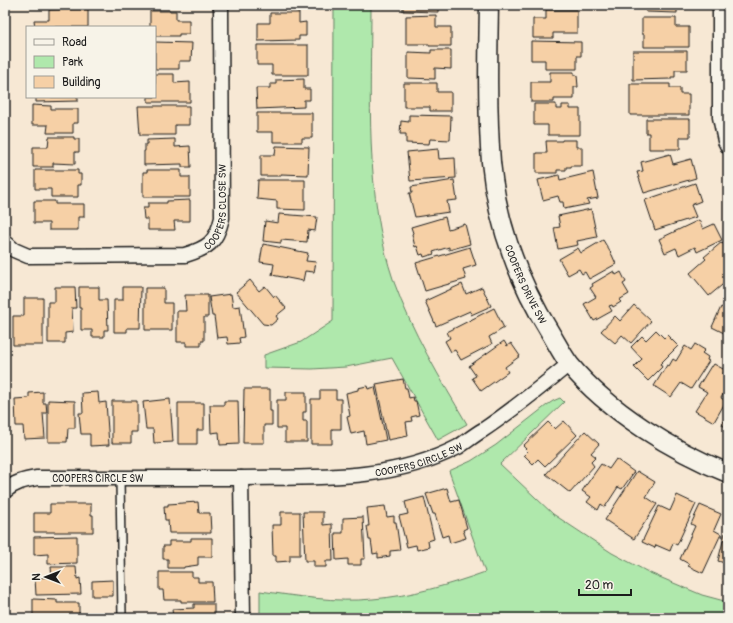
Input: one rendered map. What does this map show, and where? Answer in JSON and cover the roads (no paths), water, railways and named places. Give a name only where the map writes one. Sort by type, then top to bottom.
[{"type":"street","name":"COOPERS CLOSE SW","points":[[5,242],[14,250],[28,256],[185,255],[201,250],[213,241],[219,231],[222,218],[221,5]]},
{"type":"street","name":"COOPERS DRIVE SW","points":[[489,5],[488,92],[492,163],[500,218],[518,271],[537,310],[569,364],[620,412],[659,439],[703,463],[728,473]]},
{"type":"street","points":[[720,5],[720,116],[728,146]]},
{"type":"street","name":"COOPERS CIRCLE SW","points":[[5,491],[11,486],[22,481],[37,478],[241,478],[365,475],[395,469],[431,459],[458,446],[507,414],[569,364]]},
{"type":"street","points":[[241,478],[243,618]]},
{"type":"lane","points":[[120,478],[122,618]]}]
